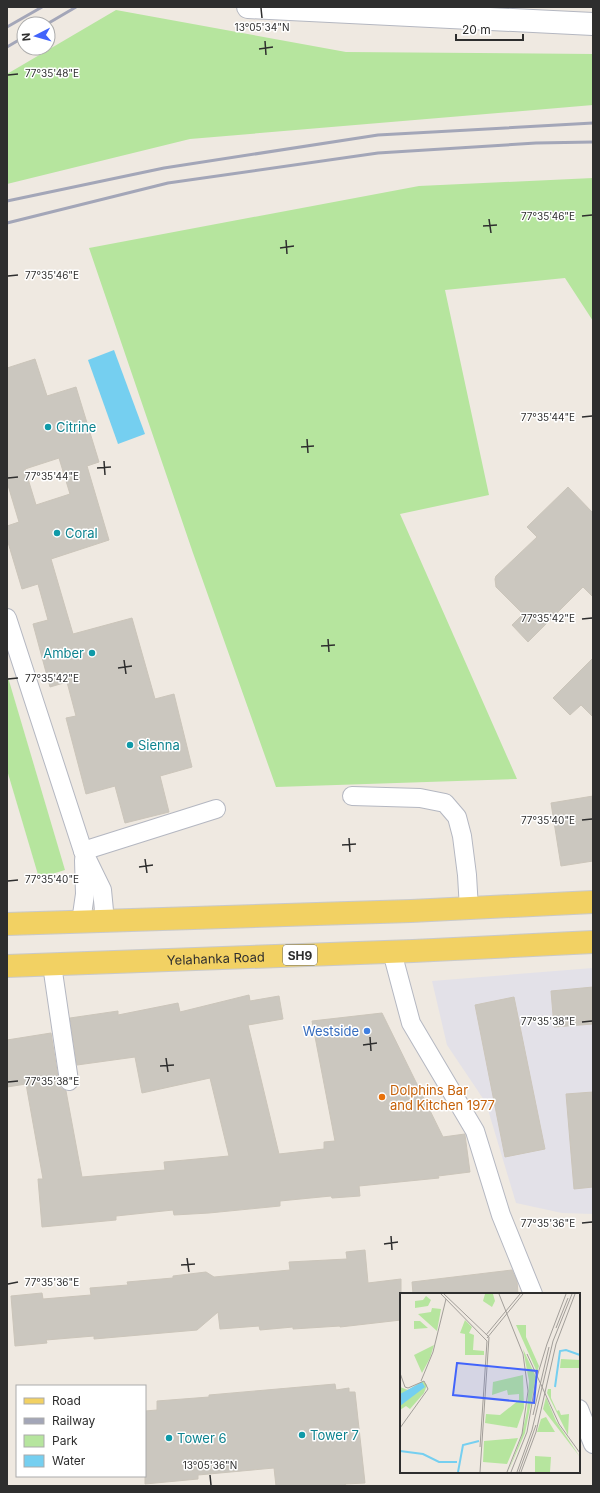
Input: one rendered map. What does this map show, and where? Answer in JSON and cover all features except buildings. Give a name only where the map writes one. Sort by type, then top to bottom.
[{"type":"main road","points":[[248,7],[593,24]]},
{"type":"main road","points":[[7,924],[469,908],[593,902]]},
{"type":"main road","name":"Yelahanka Road","points":[[7,966],[392,952],[593,942]]},
{"type":"street","points":[[7,618],[83,851],[102,890],[105,921]]},
{"type":"street","points":[[352,796],[420,798],[445,803],[457,816],[462,836],[467,875],[469,908]]},
{"type":"street","points":[[83,851],[216,809]]},
{"type":"street","points":[[81,922],[85,894],[83,851]]},
{"type":"street","points":[[392,952],[411,1023],[475,1131],[501,1216],[533,1293]]},
{"type":"street","points":[[52,965],[69,1081]]},
{"type":"street","points":[[580,1412],[593,1444]]},
{"type":"shaded area","points":[[593,968],[593,1214],[562,1213],[516,1203],[486,1103],[447,1045],[432,981]]},
{"type":"green space","points":[[116,10],[346,52],[593,54],[593,105],[190,139],[7,184],[7,74],[38,56],[56,56],[56,45]]},
{"type":"green space","points":[[593,178],[593,321],[565,278],[445,290],[489,495],[400,514],[517,779],[276,787],[193,553],[89,248],[419,186]]},
{"type":"green space","points":[[7,674],[65,870],[39,878],[7,770]]},
{"type":"water","points":[[114,350],[145,434],[118,444],[88,360]]},
{"type":"railway","points":[[7,27],[42,7]]},
{"type":"railway","points":[[56,19],[76,7]]},
{"type":"railway","points":[[7,47],[16,42]]},
{"type":"railway","points":[[7,201],[164,168],[378,135],[593,123]]},
{"type":"railway","points":[[7,223],[168,183],[378,153],[536,143],[593,142]]},
{"type":"place","name":"Citrine","points":[[48,427]]},
{"type":"place","name":"Coral","points":[[57,533]]},
{"type":"place","name":"Amber","points":[[92,653]]},
{"type":"place","name":"Sienna","points":[[130,745]]},
{"type":"place","name":"Westside","points":[[367,1031]]},
{"type":"place","name":"Dolphins Bar and Kitchen 1977","points":[[382,1097]]},
{"type":"place","name":"Tower 7","points":[[302,1435]]},
{"type":"place","name":"Tower 6","points":[[169,1438]]}]
